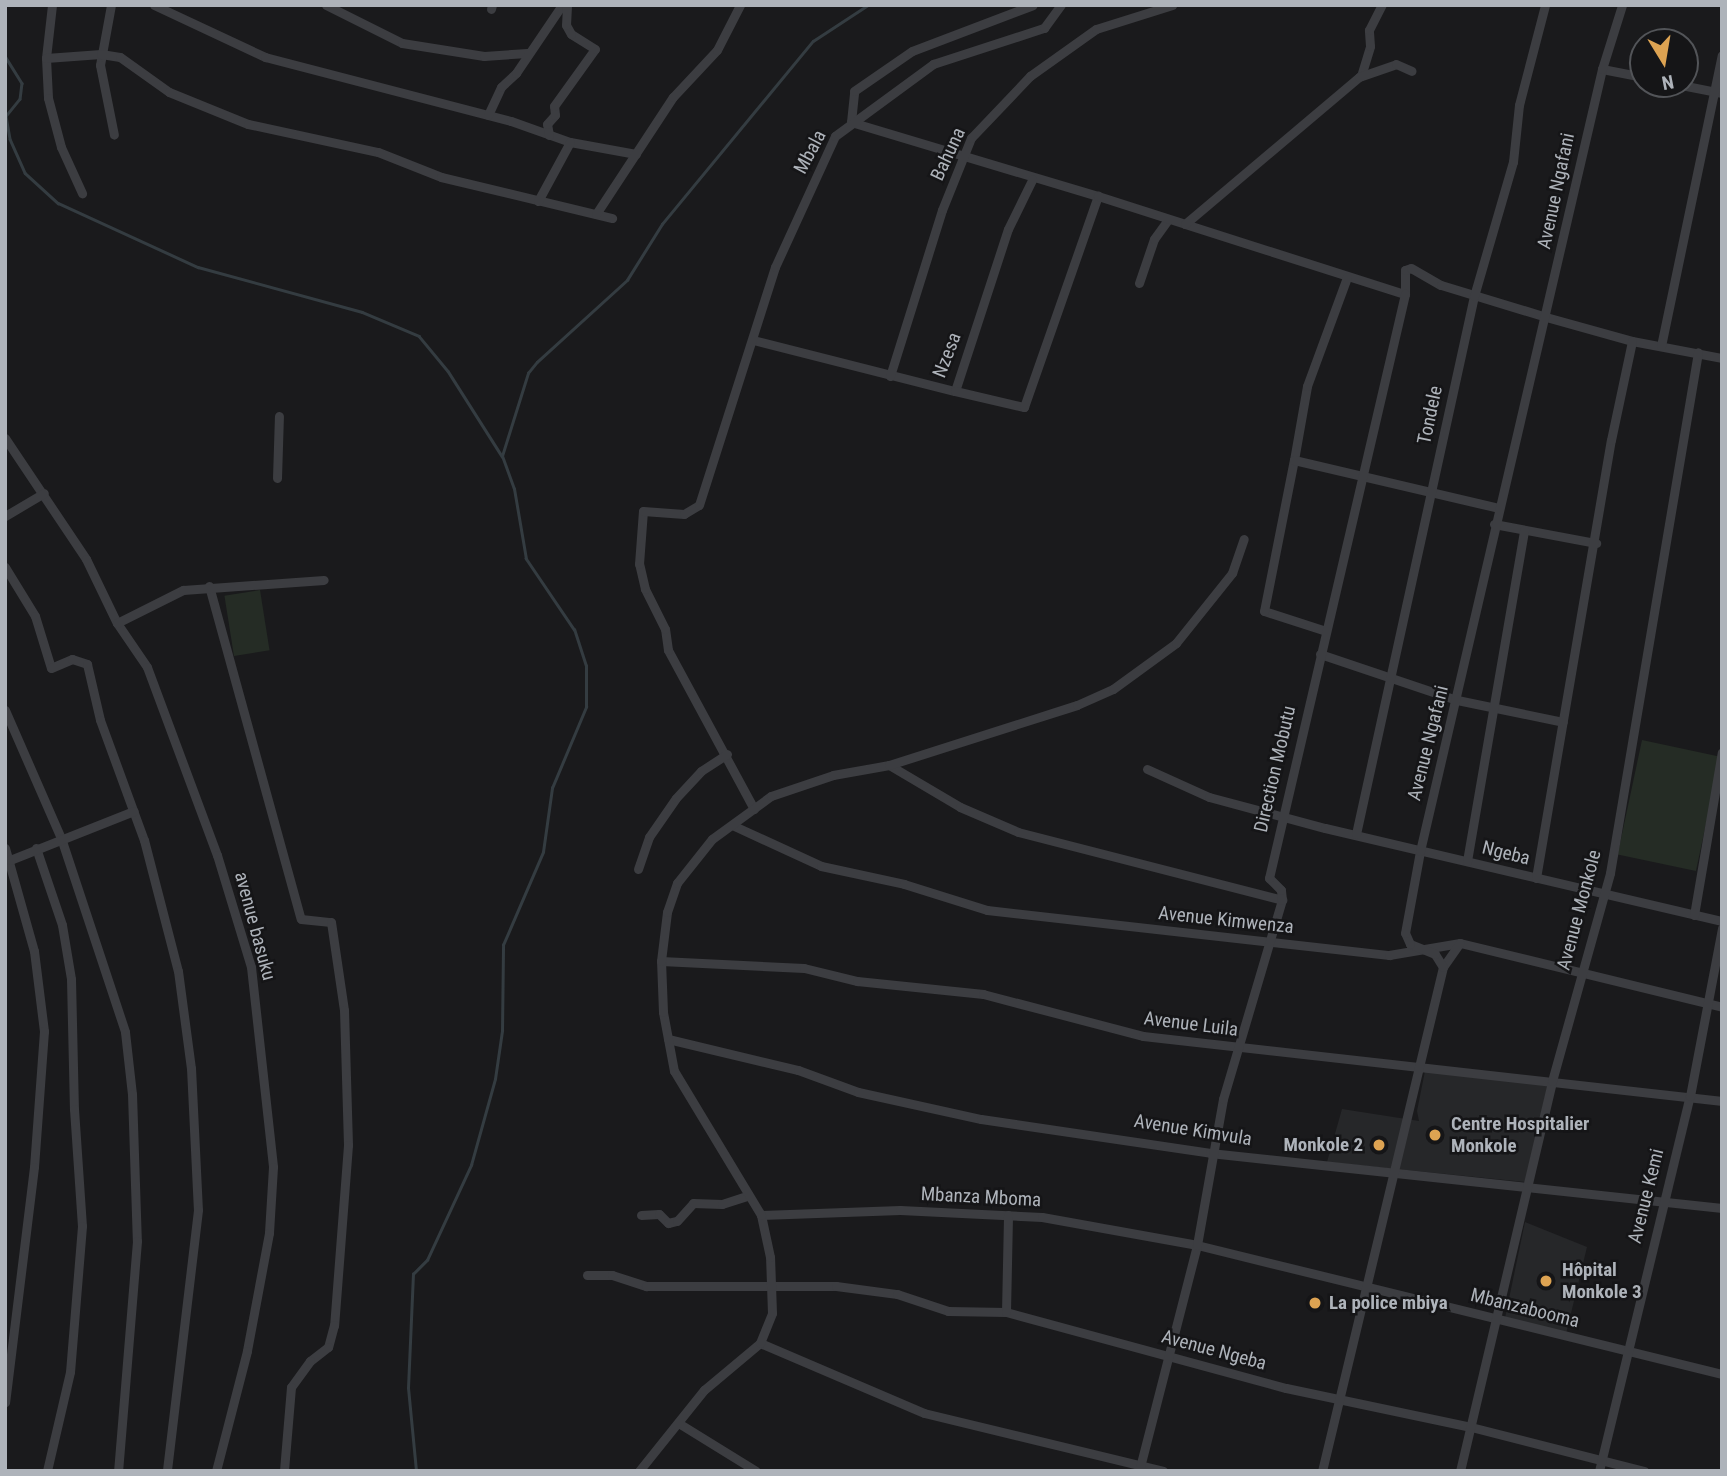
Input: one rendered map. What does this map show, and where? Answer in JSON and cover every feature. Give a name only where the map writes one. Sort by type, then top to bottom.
[{"type":"street","points":[[52,5],[46,58],[48,98],[61,147],[82,193]]},
{"type":"street","points":[[111,5],[101,54],[101,76],[114,135]]},
{"type":"street","points":[[154,5],[265,58],[488,115],[570,142],[636,154]]},
{"type":"street","points":[[326,5],[402,43],[484,56],[527,53]]},
{"type":"street","points":[[488,115],[501,87],[516,73],[527,53],[565,5]]},
{"type":"street","points":[[549,135],[547,124],[555,115],[554,106],[594,49],[571,34],[566,25],[565,5]]},
{"type":"street","points":[[596,214],[673,97],[717,50],[740,5]]},
{"type":"street","name":"Mbala","points":[[727,754],[668,650],[666,631],[639,568],[639,534],[643,510],[684,514],[699,505],[775,267],[835,136],[851,122],[854,91],[912,51],[1033,5]]},
{"type":"street","points":[[851,122],[933,64],[1044,28],[1061,5]]},
{"type":"street","name":"Bahuna","points":[[890,376],[971,138],[1005,100],[1096,29],[1172,5]]},
{"type":"street","points":[[1361,76],[1370,46],[1369,30],[1382,5]]},
{"type":"street","name":"Tondele","points":[[1356,834],[1388,677],[1474,296],[1513,162],[1519,105],[1545,5]]},
{"type":"street","name":"Avenue Ngafani","points":[[1443,967],[1435,954],[1410,944],[1405,929],[1494,524],[1546,317],[1602,69],[1622,5]]},
{"type":"street","points":[[46,58],[101,54],[127,61],[169,92],[247,124],[378,152],[441,177],[612,218]]},
{"type":"street","points":[[1661,346],[1717,92],[1722,55]]},
{"type":"street","points":[[1185,224],[1361,76],[1396,64],[1412,71]]},
{"type":"street","points":[[1602,69],[1629,74]]},
{"type":"street","points":[[1699,88],[1717,92]]},
{"type":"street","points":[[851,122],[964,156],[1032,180],[1098,196],[1167,221],[1185,224],[1405,294]]},
{"type":"street","points":[[538,201],[570,142]]},
{"type":"street","name":"Nzesa","points":[[753,340],[955,391],[1008,229],[1032,180]]},
{"type":"street","points":[[955,391],[1024,407],[1098,196]]},
{"type":"street","points":[[1139,283],[1154,239],[1167,221]]},
{"type":"street","name":"Direction Mobutu","points":[[1282,900],[1279,887],[1269,878],[1405,294],[1405,270],[1411,268],[1474,296]]},
{"type":"street","points":[[1326,631],[1264,611],[1307,386],[1347,276]]},
{"type":"street","points":[[1474,296],[1632,341],[1722,358]]},
{"type":"street","points":[[1536,878],[1596,543],[1611,440],[1632,341]]},
{"type":"street","name":"Avenue Monkole","points":[[1460,1471],[1552,1081],[1605,891],[1698,352]]},
{"type":"street","points":[[276,478],[279,416]]},
{"type":"street","name":"avenue basuku","points":[[5,439],[44,493],[86,559],[117,623],[153,679],[217,855],[251,967],[273,1167],[269,1233],[247,1351],[216,1471]]},
{"type":"street","points":[[1294,460],[1498,508]]},
{"type":"street","points":[[5,516],[44,493]]},
{"type":"street","points":[[1494,524],[1596,543]]},
{"type":"street","points":[[1467,861],[1524,530]]},
{"type":"street","points":[[639,1471],[680,1424],[704,1390],[760,1343],[771,1318],[774,1288],[761,1215],[710,1127],[685,1094],[668,1039],[661,961],[667,912],[677,883],[712,839],[777,793],[833,775],[889,765],[1077,705],[1113,689],[1176,642],[1232,573],[1244,539]]},
{"type":"street","points":[[5,567],[35,616],[51,668],[72,659],[88,664],[100,720],[134,811],[178,971],[197,1147],[191,1290],[167,1471]]},
{"type":"street","points":[[117,623],[183,590],[209,586],[324,580]]},
{"type":"street","points":[[209,586],[301,919],[331,922],[344,1010],[348,1145],[334,1325],[328,1347],[310,1361],[291,1387],[284,1471]]},
{"type":"street","points":[[1320,654],[1457,700],[1493,710],[1563,722]]},
{"type":"street","points":[[5,710],[61,838],[123,1026],[132,1094],[137,1241],[118,1471]]},
{"type":"street","points":[[1694,915],[1722,752]]},
{"type":"street","points":[[638,869],[649,837],[677,798],[701,771],[727,754],[754,809]]},
{"type":"street","points":[[889,765],[960,807],[1018,832],[1282,900],[1210,1153],[1197,1245],[1140,1468]]},
{"type":"street","name":"Ngeba","points":[[1147,769],[1209,797],[1282,817],[1536,878],[1605,891],[1722,921]]},
{"type":"street","points":[[10,860],[134,811]]},
{"type":"street","name":"Avenue Kimwenza","points":[[732,825],[821,866],[904,884],[987,910],[1389,955],[1422,950],[1442,943],[1460,943],[1722,1007]]},
{"type":"street","points":[[5,848],[34,951],[44,1031],[32,1194],[5,1402]]},
{"type":"street","points":[[36,848],[62,925],[71,979],[74,1109],[82,1226],[70,1372],[47,1471]]},
{"type":"street","name":"Avenue Kemi","points":[[1600,1466],[1629,1352],[1662,1201],[1690,1096],[1722,928]]},
{"type":"street","points":[[1322,1471],[1443,967],[1460,943]]},
{"type":"street","name":"Avenue Luila","points":[[661,961],[804,968],[858,981],[983,994],[1131,1034],[1418,1069],[1722,1101]]},
{"type":"street","name":"Avenue Kimvula","points":[[668,1039],[799,1070],[858,1092],[981,1119],[1210,1153],[1722,1208]]},
{"type":"street","points":[[641,1214],[659,1214],[668,1223],[677,1221],[693,1203],[722,1205],[749,1195]]},
{"type":"street","name":"Mbanza Mboma","points":[[761,1215],[900,1210],[1008,1215],[1197,1245]]},
{"type":"street","points":[[1006,1312],[1008,1215]]},
{"type":"street","name":"Mbanzabooma","points":[[1197,1245],[1365,1289],[1498,1318],[1722,1374]]},
{"type":"street","name":"Avenue Ngeba","points":[[587,1275],[611,1275],[646,1286],[836,1286],[897,1294],[948,1311],[1006,1312],[1286,1388],[1340,1397],[1471,1427],[1600,1466],[1644,1471]]},
{"type":"street","points":[[760,1343],[924,1413],[1140,1468],[1163,1471]]},
{"type":"street","points":[[680,1424],[756,1471]]},
{"type":"shaded area","points":[[260,590],[270,650],[234,656],[224,596]]},
{"type":"shaded area","points":[[1642,740],[1720,757],[1696,871],[1618,854]]},
{"type":"shaded area","name":"Centre Hospitalier Monkole","points":[[1425,1071],[1548,1084],[1525,1182],[1327,1162],[1342,1109],[1419,1121],[1417,1111]]},
{"type":"shaded area","name":"Hôpital Monkole 3","points":[[1525,1222],[1587,1247],[1566,1334],[1505,1318]]},
{"type":"waterway","points":[[416,1471],[408,1388],[413,1274],[427,1260],[471,1165],[495,1079],[502,1031],[503,945],[543,852],[552,788],[586,707],[586,666],[574,630],[526,559],[514,489],[502,456],[528,373],[627,280],[662,224],[813,41],[868,5]]},
{"type":"waterway","points":[[5,56],[22,83],[20,99],[6,116],[10,139],[25,173],[58,203],[198,267],[362,312],[419,336],[448,371],[502,456]]},
{"type":"place","name":"Centre Hospitalier Monkole","points":[[1435,1135]]},
{"type":"place","name":"Monkole 2","points":[[1379,1145]]},
{"type":"place","name":"Hôpital Monkole 3","points":[[1546,1281]]},
{"type":"place","name":"La police mbiya","points":[[1315,1303]]}]
